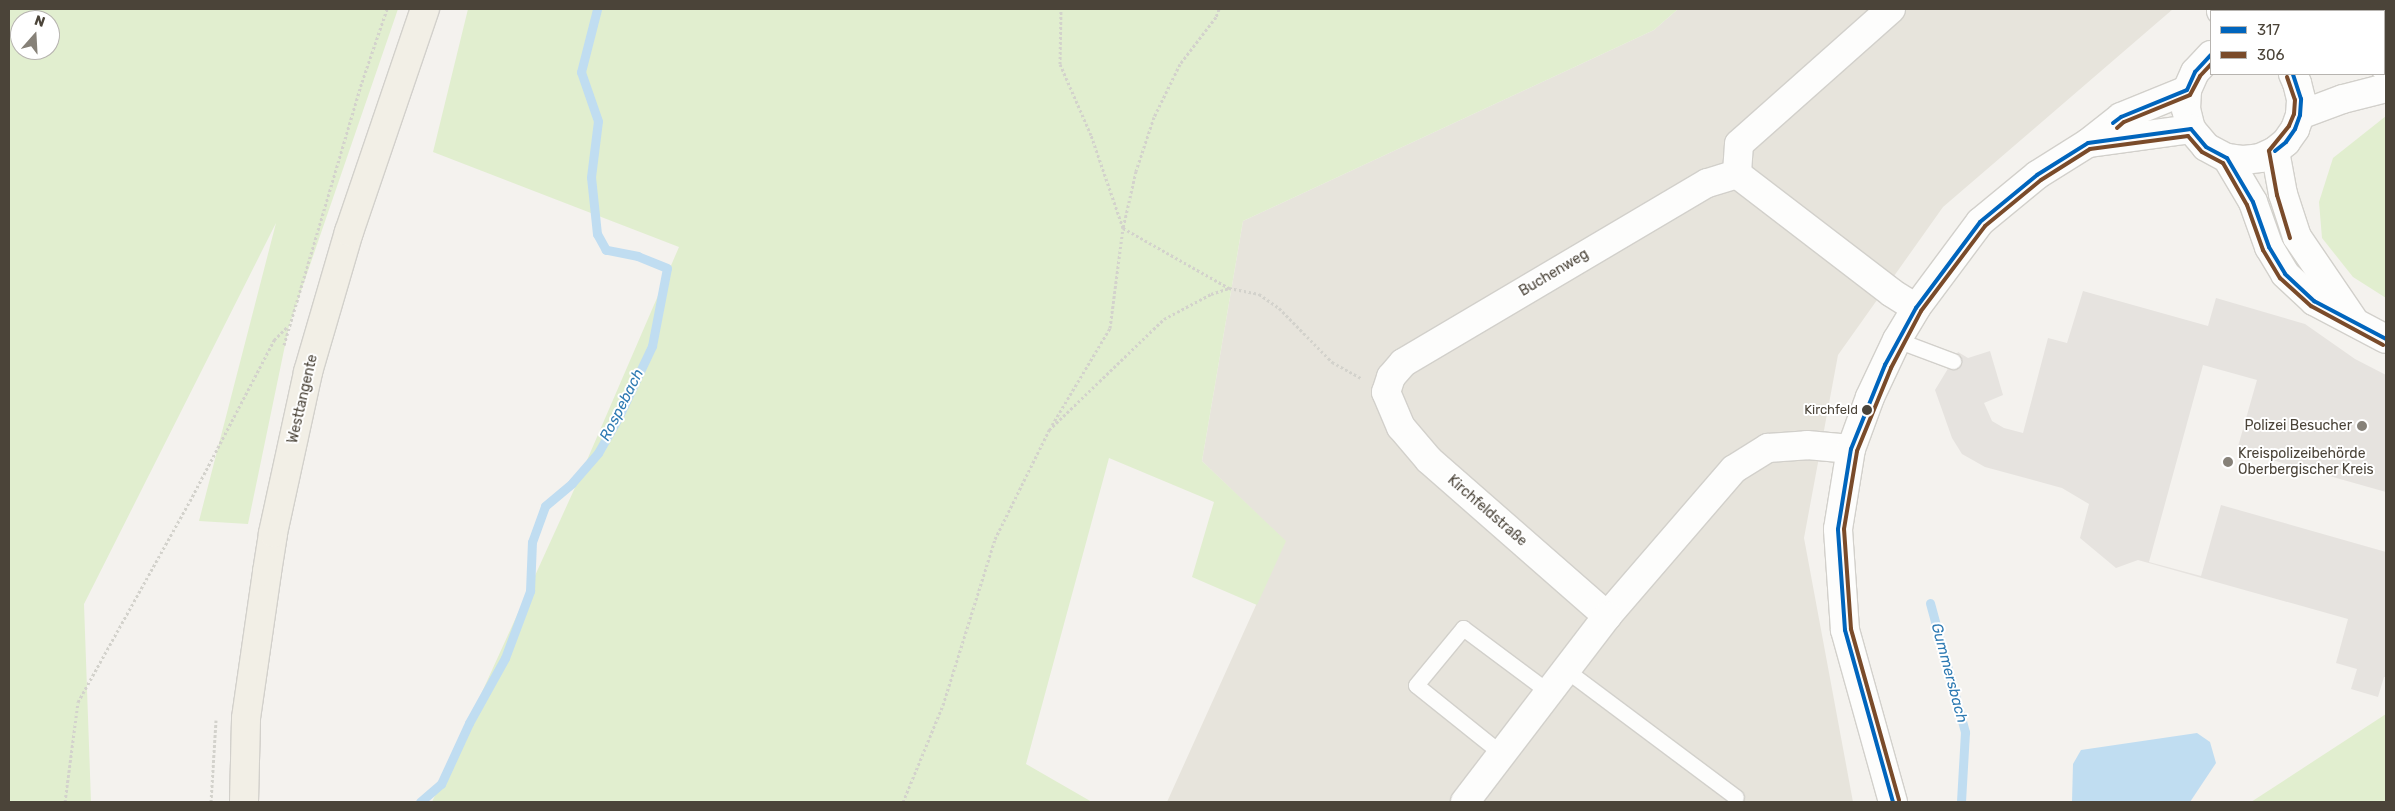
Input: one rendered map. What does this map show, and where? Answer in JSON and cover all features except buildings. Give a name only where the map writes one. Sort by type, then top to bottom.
[{"type":"main road","name":"Westtangente","points":[[244,802],[246,718],[273,533],[308,372],[350,232],[425,9]]},
{"type":"street","points":[[1891,9],[1740,144],[1737,174],[1892,293],[1916,308]]},
{"type":"street","points":[[2210,53],[2195,72],[2187,90],[2186,110],[2192,129],[2206,147],[2227,158],[2244,160],[2260,158],[2275,151],[2286,142],[2295,129],[2300,115],[2301,99],[2297,83],[2293,75]]},
{"type":"street","points":[[2300,115],[2344,99],[2386,88]]},
{"type":"street","points":[[1893,802],[1845,630],[1838,529],[1851,449],[1870,397],[1897,340],[1916,308],[1980,222],[2037,176],[2088,144],[2121,118],[2187,90]]},
{"type":"street","points":[[2088,144],[2192,129]]},
{"type":"street","points":[[2275,151],[2283,194],[2297,237],[2354,322]]},
{"type":"street","points":[[2227,158],[2253,202],[2269,247],[2285,274],[2314,301],[2386,339]]},
{"type":"street","name":"Buchenweg","points":[[1386,392],[1391,377],[1403,363],[1707,182],[1737,174]]},
{"type":"street","name":"Kirchfeldstraße","points":[[1386,392],[1401,427],[1429,460],[1607,616]]},
{"type":"street","points":[[1466,802],[1607,616],[1734,469],[1768,448],[1807,445],[1851,449]]},
{"type":"lane","points":[[1897,340],[1953,361]]},
{"type":"lane","points":[[1502,754],[1416,685],[1463,628],[1549,692]]},
{"type":"lane","points":[[1566,670],[1736,797]]},
{"type":"path","points":[[1061,9],[1060,64],[1091,135],[1123,228],[1229,288],[1259,294],[1279,308],[1332,362],[1386,392]]},
{"type":"path","points":[[903,802],[943,705],[996,539],[1049,430],[1110,328],[1123,228],[1136,171],[1154,117],[1180,64],[1216,17],[1219,9]]},
{"type":"path","points":[[1049,430],[1164,318],[1211,294],[1229,288]]},
{"type":"path","points":[[65,802],[78,702],[190,501],[256,371],[274,340],[289,326],[319,333]]},
{"type":"shaded area","points":[[1678,9],[2173,9],[1943,207],[1838,355],[1804,538],[1853,802],[1167,802],[1285,541],[1202,461],[1243,221],[1654,30]]},
{"type":"shaded area","points":[[2386,9],[2386,40],[2385,10],[2288,10]]},
{"type":"shaded area","points":[[2083,291],[2208,326],[2216,298],[2305,324],[2355,359],[2386,375],[2386,492],[2237,450],[2257,380],[2203,365],[2149,562],[2201,576],[2221,505],[2386,552],[2386,677],[2384,677],[2378,697],[2351,689],[2357,669],[2336,663],[2348,619],[2138,560],[2116,568],[2080,538],[2089,504],[2062,488],[1985,467],[1962,454],[1952,438],[1935,390],[1958,352],[1968,358],[1990,351],[2003,395],[1984,403],[1992,421],[2004,428],[2023,433],[2048,338],[2067,343]]},
{"type":"green space","points":[[9,9],[398,9],[289,326],[248,524],[199,521],[276,223],[84,604],[91,802],[9,802]]},
{"type":"green space","points":[[468,9],[1678,9],[1654,30],[1243,221],[1202,461],[1286,541],[1257,605],[1192,577],[1214,502],[1109,458],[1026,764],[1092,802],[432,802],[578,481],[679,247],[433,152]]},
{"type":"green space","points":[[2386,116],[2386,298],[2353,277],[2322,238],[2319,202],[2333,158]]},
{"type":"green space","points":[[2386,714],[2386,802],[2251,802]]},
{"type":"water","points":[[2197,733],[2210,742],[2216,763],[2190,802],[2072,802],[2073,764],[2081,750]]},
{"type":"waterway","name":"Rospebach","points":[[420,802],[441,784],[469,723],[505,658],[530,591],[532,542],[545,506],[572,483],[598,453],[618,418],[652,346],[667,268],[638,256],[606,250],[597,234],[591,177],[598,121],[581,72],[597,9]]},
{"type":"waterway","name":"Gummersbach","points":[[1930,603],[1965,732],[1961,802]]},
{"type":"transit line","name":"317","points":[[2113,123],[2121,117],[2187,90],[2195,72],[2210,56]]},
{"type":"transit line","name":"306","points":[[2117,128],[2124,122],[2190,95],[2200,76],[2210,65]]},
{"type":"transit line","name":"317","points":[[2275,151],[2286,142],[2295,129],[2300,115],[2301,99],[2293,75]]},
{"type":"transit line","name":"306","points":[[2287,77],[2295,100],[2294,114],[2289,126],[2269,151],[2277,195],[2290,238]]},
{"type":"transit line","name":"317","points":[[1893,802],[1845,630],[1838,529],[1851,449],[1885,365],[1916,308],[1980,222],[2037,175],[2088,143],[2191,129],[2206,147],[2227,158],[2253,202],[2269,247],[2285,274],[2314,301],[2386,339]]},
{"type":"transit line","name":"306","points":[[1899,800],[1851,629],[1844,529],[1857,451],[1891,368],[1921,311],[1985,226],[2041,180],[2090,149],[2188,136],[2202,152],[2223,163],[2247,205],[2263,250],[2280,278],[2311,306],[2383,345]]},
{"type":"place","name":"Kirchfeld","points":[[1867,410]]},
{"type":"place","name":"Polizei Besucher","points":[[2362,426]]},
{"type":"place","name":"Kreispolizeibehörde Oberbergischer Kreis","points":[[2228,462]]}]
